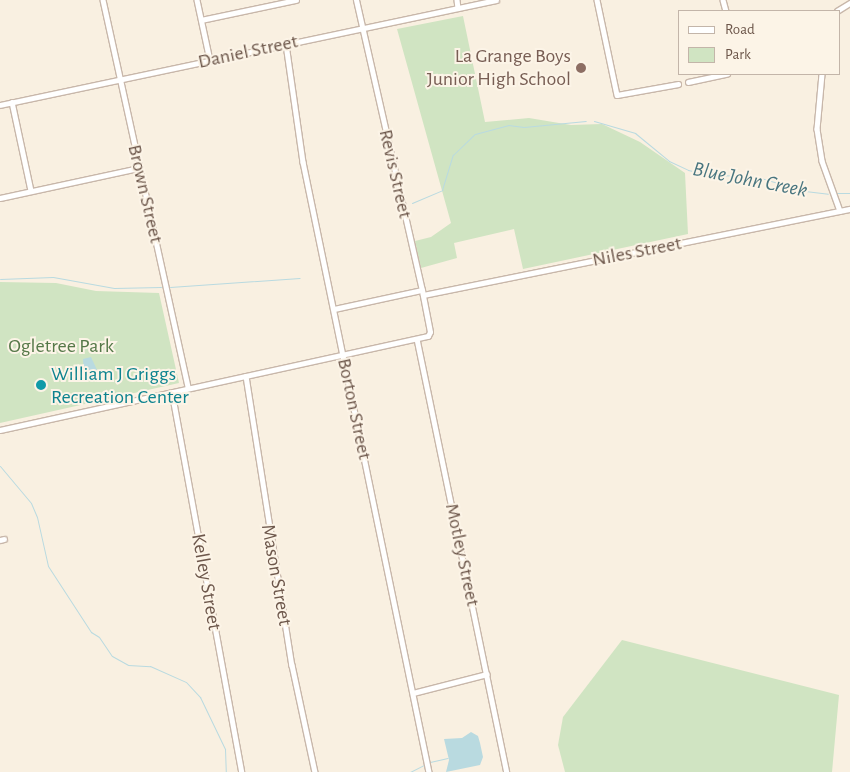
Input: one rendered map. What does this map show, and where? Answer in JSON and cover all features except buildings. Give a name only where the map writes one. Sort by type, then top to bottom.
[{"type":"street","name":"Brown Street","points":[[103,0],[119,80],[188,387]]},
{"type":"street","points":[[197,0],[210,60]]},
{"type":"street","points":[[202,20],[296,0]]},
{"type":"street","name":"Revis Street","points":[[356,0],[423,293],[430,332],[428,336],[417,339]]},
{"type":"street","points":[[457,0],[458,8]]},
{"type":"street","name":"Daniel Street","points":[[0,105],[496,0]]},
{"type":"street","points":[[597,0],[617,95],[678,84]]},
{"type":"street","points":[[839,10],[850,3]]},
{"type":"street","name":"Borton Street","points":[[286,44],[303,162],[429,772]]},
{"type":"street","points":[[688,82],[722,75]]},
{"type":"street","points":[[822,75],[818,129],[822,161],[840,211]]},
{"type":"street","points":[[12,102],[30,191]]},
{"type":"street","points":[[0,198],[139,168]]},
{"type":"street","name":"Niles Street","points":[[334,309],[850,209]]},
{"type":"street","points":[[0,430],[188,387],[417,339]]},
{"type":"street","name":"Motley Street","points":[[417,339],[507,772]]},
{"type":"street","name":"Mason Street","points":[[246,376],[290,655],[316,772]]},
{"type":"street","name":"Kelley Street","points":[[172,392],[242,772]]},
{"type":"street","points":[[413,693],[487,674]]},
{"type":"green space","points":[[463,16],[485,122],[529,118],[571,125],[602,124],[640,142],[685,173],[688,234],[523,269],[514,229],[454,243],[457,258],[421,268],[415,241],[431,237],[451,223],[397,29]]},
{"type":"green space","name":"Ogletree Park","points":[[0,282],[56,283],[96,291],[159,293],[179,383],[0,423]]},
{"type":"green space","points":[[622,640],[839,695],[832,772],[565,772],[558,745],[563,717]]},
{"type":"water","points":[[91,357],[98,372],[84,377],[83,359]]},
{"type":"water","points":[[471,732],[478,736],[480,743],[483,757],[480,765],[446,772],[449,760],[444,739],[462,738]]},
{"type":"waterway","name":"Blue John Creek","points":[[412,203],[442,190],[453,155],[475,134],[508,125],[524,127],[586,121]]},
{"type":"waterway","name":"Blue John Creek","points":[[594,121],[635,133],[669,161],[688,170],[711,175],[754,176],[805,191],[828,194]]},
{"type":"waterway","name":"Blue John Creek","points":[[837,193],[850,193]]},
{"type":"waterway","name":"Blue John Creek","points":[[0,279],[53,277],[114,288],[161,287]]},
{"type":"waterway","name":"Blue John Creek","points":[[170,287],[300,278]]},
{"type":"waterway","points":[[0,466],[31,503],[37,517],[48,566],[91,632],[99,637],[112,656],[128,665],[150,666],[186,682],[200,697],[225,749],[226,772]]},
{"type":"waterway","points":[[430,762],[448,758]]},
{"type":"waterway","points":[[410,772],[426,764]]},
{"type":"place","name":"La Grange Boys Junior High School","points":[[581,68]]},
{"type":"place","name":"William J Griggs Recreation Center","points":[[41,385]]}]
